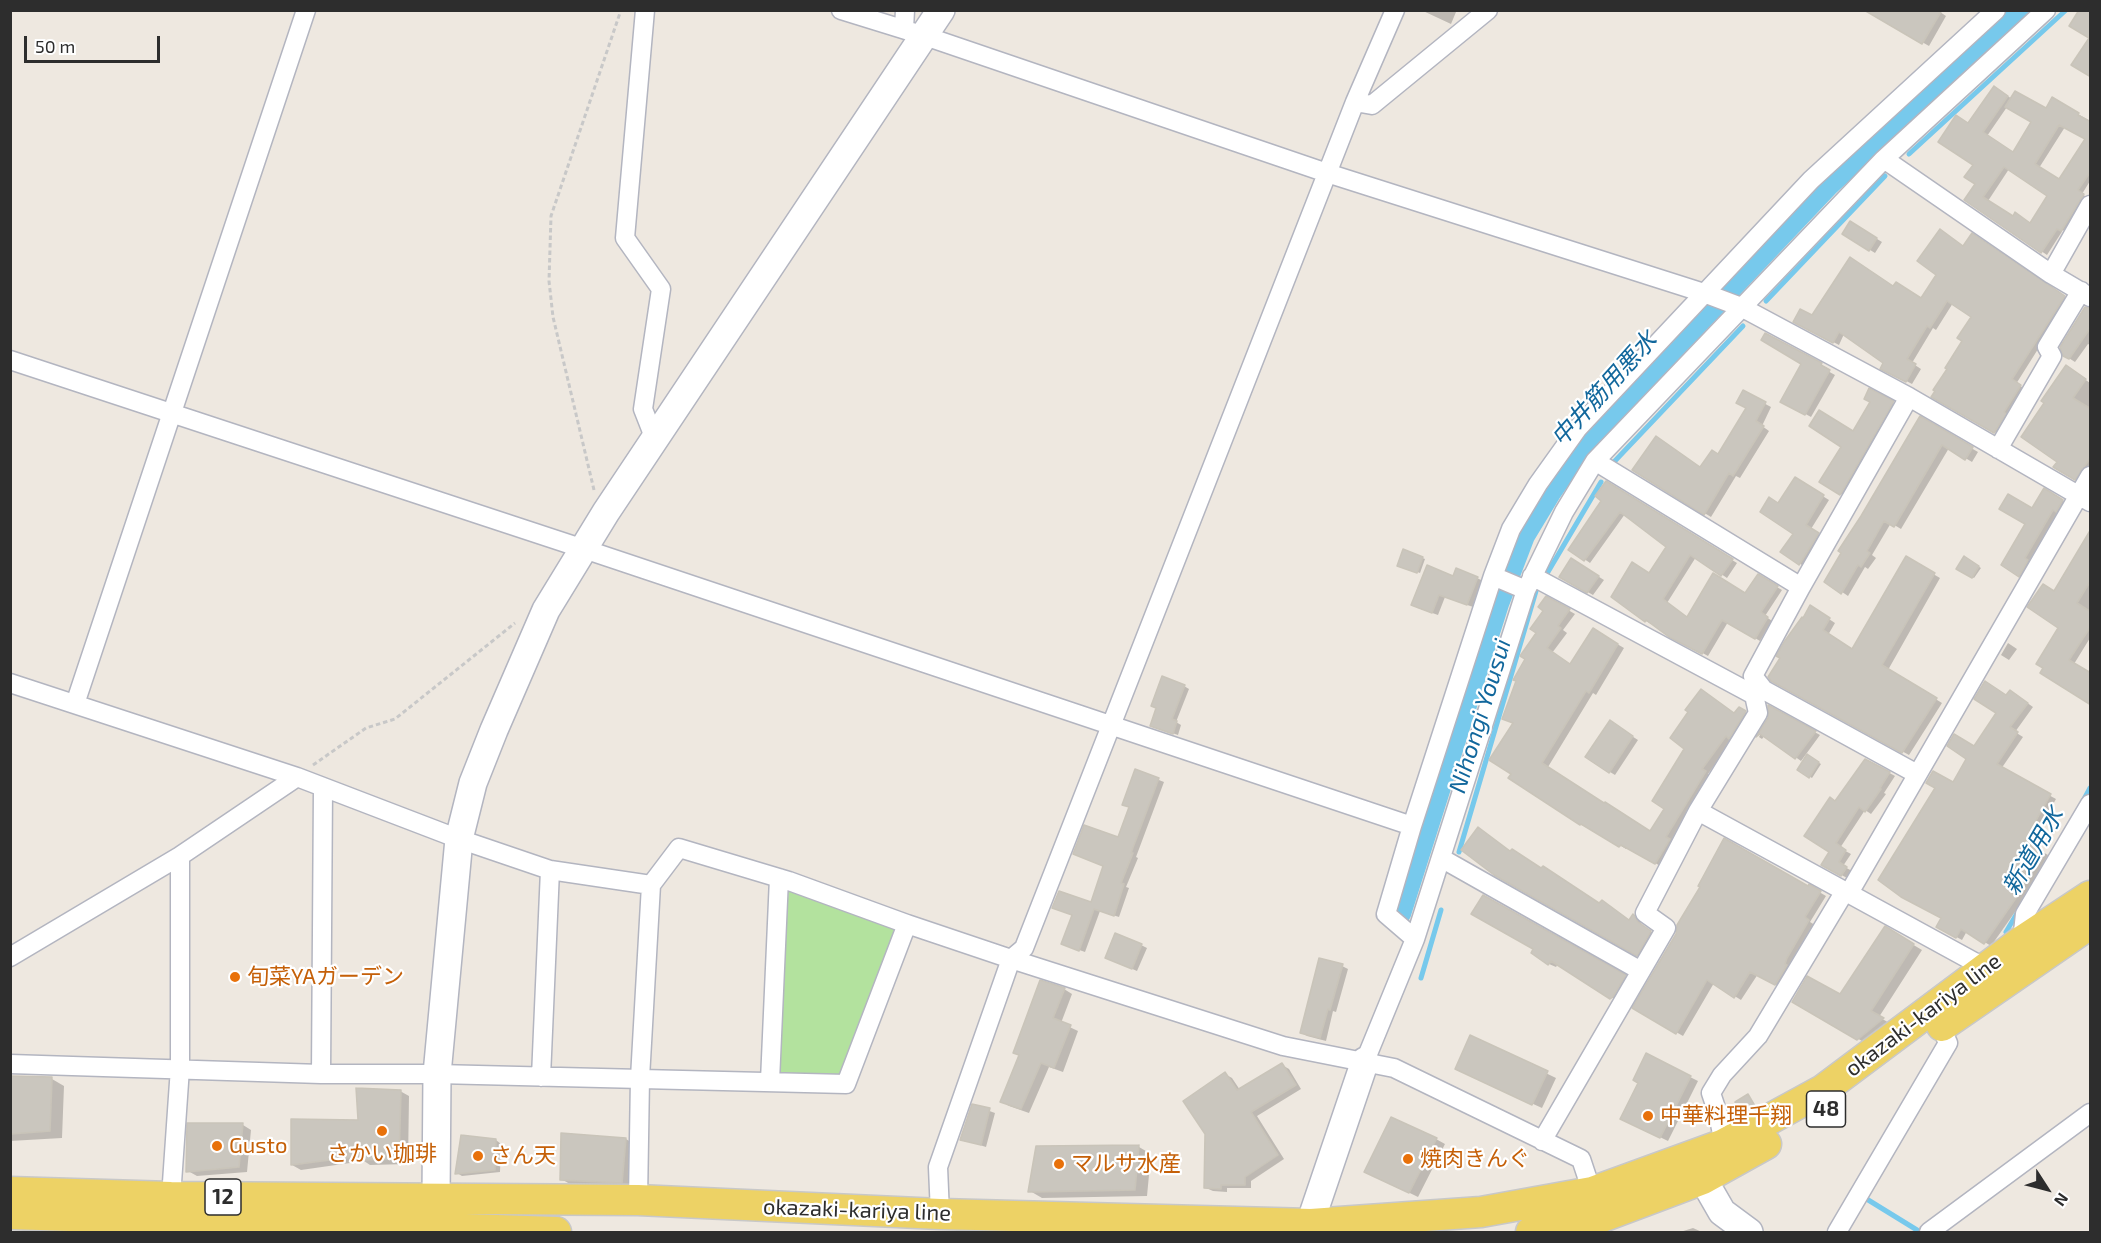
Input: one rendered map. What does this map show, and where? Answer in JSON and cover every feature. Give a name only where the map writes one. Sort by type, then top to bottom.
[{"type":"main road","name":"okazaki-kariya line","points":[[436,1199],[638,1200],[1309,1228],[1482,1212],[1592,1192],[1724,1144],[1823,1090],[2022,941],[2091,896]]},
{"type":"main road","name":"okazaki-kariya line","points":[[1531,1233],[1594,1220],[1703,1179],[1814,1118],[2091,924]]},
{"type":"main road","name":"12","points":[[10,1192],[171,1197],[436,1199]]},
{"type":"main road","points":[[436,1199],[433,1231],[556,1233]]},
{"type":"main road","name":"12","points":[[10,1214],[433,1231]]},
{"type":"street","points":[[75,704],[306,10]]},
{"type":"street","points":[[645,10],[626,238],[662,289],[643,409],[654,437]]},
{"type":"street","points":[[841,10],[1327,173],[1704,293],[1741,307],[1909,397],[2085,498]]},
{"type":"street","points":[[905,10],[914,33]]},
{"type":"street","points":[[436,1199],[437,1074],[459,839],[473,783],[494,730],[546,610],[606,512],[914,33],[941,10]]},
{"type":"street","points":[[940,1214],[938,1167],[1011,959],[1024,948],[1355,102],[1395,10]]},
{"type":"street","points":[[1355,102],[1371,105],[1488,10]]},
{"type":"street","points":[[1415,939],[1386,914],[1493,576],[1512,529],[1538,484],[1578,428],[1811,180],[1996,10]]},
{"type":"street","points":[[1309,1228],[1365,1062],[1415,939],[1529,583],[1564,512],[1595,461],[1741,307],[1884,159],[2046,10]]},
{"type":"street","points":[[1884,159],[2051,274],[2086,294],[2047,347],[2052,356],[1998,449]]},
{"type":"street","points":[[2051,274],[2091,205]]},
{"type":"street","points":[[10,360],[1412,826]]},
{"type":"street","points":[[1542,1140],[1666,928],[1645,913],[1698,811],[1758,713],[1759,693],[1753,676],[1909,397]]},
{"type":"street","points":[[1595,461],[1801,587]]},
{"type":"street","points":[[1724,1144],[1711,1093],[1722,1075],[1758,1036],[1842,896],[1849,892],[1917,774],[2085,498],[2091,476]]},
{"type":"street","points":[[1493,576],[1529,583],[1759,693],[1917,774]]},
{"type":"street","points":[[10,683],[297,777],[459,839],[550,870],[651,885]]},
{"type":"street","points":[[10,957],[180,856],[297,777]]},
{"type":"street","points":[[321,1074],[323,788]]},
{"type":"street","points":[[2022,941],[2025,914],[2091,804]]},
{"type":"street","points":[[1698,811],[1987,969]]},
{"type":"street","points":[[638,1200],[640,1078],[651,885],[679,848],[779,878],[1011,959],[1283,1046],[1394,1068],[1581,1160],[1592,1192]]},
{"type":"street","points":[[171,1197],[180,1068],[180,856]]},
{"type":"street","points":[[1441,858],[1641,971]]},
{"type":"street","points":[[541,1077],[550,870]]},
{"type":"street","points":[[770,1081],[779,878]]},
{"type":"street","points":[[10,1064],[321,1074],[437,1074],[846,1084],[907,924]]},
{"type":"street","points":[[1837,1233],[1948,1043],[1941,1027]]},
{"type":"street","points":[[1929,1233],[2091,1113]]},
{"type":"street","points":[[1703,1179],[1722,1212],[1749,1233]]},
{"type":"path","points":[[606,512],[591,485],[553,317],[549,281],[551,216],[621,10]]},
{"type":"path","points":[[297,777],[366,728],[395,719],[526,614],[546,610]]},
{"type":"green space","points":[[789,881],[907,924],[850,1075],[778,1081]]},
{"type":"building","points":[[1864,10],[1942,10],[1922,44]]},
{"type":"building","points":[[2079,10],[2091,10],[2091,77],[2071,65],[2089,38],[2069,26]]},
{"type":"building","points":[[1994,86],[2008,96],[1983,132],[2013,152],[2031,122],[2005,107],[2015,91],[2046,108],[2052,97],[2091,122],[2091,171],[2078,190],[2084,194],[2061,231],[2057,229],[2041,253],[1964,200],[1975,184],[1964,177],[1973,165],[1938,142],[1956,115],[1968,123]],"holes":[[[2059,125],[2085,139],[2059,179],[2035,164]],[[2004,167],[2047,196],[2030,223],[2015,212],[2013,216],[1983,197]]]},
{"type":"building","points":[[1850,221],[1877,238],[1869,251],[1842,234]]},
{"type":"building","points":[[1940,229],[1963,246],[1972,233],[2065,296],[2012,379],[2021,385],[1994,433],[1931,397],[1962,341],[1957,338],[1971,317],[1947,301],[1930,328],[1927,326],[1907,359],[1916,364],[1906,382],[1880,369],[1883,363],[1839,332],[1833,343],[1793,322],[1800,309],[1812,315],[1850,257],[1893,286],[1896,282],[1921,298],[1936,275],[1917,261]]},
{"type":"building","points":[[2085,307],[2091,308],[2091,327],[2069,359],[2063,356],[2060,347]]},
{"type":"building","points":[[1765,333],[1822,363],[1821,365],[1830,370],[1805,415],[1780,402],[1801,364],[1761,340]]},
{"type":"building","points":[[2066,365],[2086,379],[2073,398],[2091,409],[2091,457],[2075,480],[2053,467],[2057,462],[2021,437],[2044,403],[2041,401]]},
{"type":"building","points":[[1869,388],[1894,401],[1840,495],[1819,482],[1841,447],[1809,426],[1819,410],[1853,431],[1870,402],[1864,399]]},
{"type":"building","points":[[1743,390],[1766,402],[1756,421],[1764,426],[1733,476],[1729,473],[1704,515],[1632,470],[1656,436],[1700,467],[1712,450],[1718,454],[1746,408],[1736,403]]},
{"type":"building","points":[[1920,416],[1973,447],[1965,460],[1942,445],[1894,527],[1884,521],[1867,551],[1870,553],[1861,567],[1858,565],[1841,594],[1824,582],[1841,553],[1838,551]]},
{"type":"building","points":[[1795,477],[1824,495],[1806,525],[1819,533],[1799,565],[1780,552],[1793,534],[1760,512],[1769,497],[1778,503]]},
{"type":"building","points":[[1606,481],[1733,559],[1721,576],[1690,555],[1663,599],[1687,617],[1713,573],[1745,593],[1758,574],[1778,586],[1761,612],[1768,617],[1755,639],[1722,620],[1702,654],[1669,637],[1646,620],[1645,622],[1611,597],[1632,562],[1649,573],[1666,547],[1620,512],[1584,561],[1568,550],[1601,501],[1595,496]]},
{"type":"building","points":[[2044,488],[2063,500],[2056,512],[2053,510],[2025,558],[2028,560],[2019,577],[2001,565],[2025,524],[1999,509],[2008,494],[2032,508]]},
{"type":"building","points":[[2091,529],[2091,580],[2077,603],[2091,612],[2091,626],[2069,660],[2091,673],[2091,705],[2040,673],[2043,668],[2036,664],[2058,628],[2027,607],[2043,584],[2054,591]]},
{"type":"building","points":[[1403,549],[1423,557],[1417,573],[1397,566]]},
{"type":"building","points":[[1906,556],[1935,573],[1882,665],[1937,698],[1902,753],[1771,681],[1768,677],[1780,658],[1776,656],[1784,642],[1810,605],[1830,618],[1823,630],[1852,649]]},
{"type":"building","points":[[1964,556],[1979,566],[1972,578],[1956,569]]},
{"type":"building","points":[[1571,558],[1599,576],[1587,593],[1559,577]]},
{"type":"building","points":[[1427,565],[1453,576],[1456,568],[1478,577],[1467,605],[1439,595],[1432,613],[1411,605]]},
{"type":"building","points":[[1546,596],[1570,609],[1558,626],[1561,628],[1547,648],[1570,664],[1593,628],[1618,644],[1589,693],[1586,691],[1542,763],[1650,831],[1664,809],[1652,801],[1684,749],[1670,738],[1688,712],[1685,710],[1701,689],[1734,713],[1739,707],[1746,711],[1729,739],[1726,736],[1702,769],[1706,771],[1666,837],[1670,839],[1655,864],[1580,825],[1508,778],[1511,774],[1489,760],[1513,723],[1502,719],[1516,681],[1513,680],[1525,659],[1520,656],[1536,633],[1530,629],[1543,611],[1538,607]]},
{"type":"building","points":[[1162,676],[1185,685],[1172,719],[1177,721],[1173,734],[1150,726],[1156,708],[1151,706]]},
{"type":"building","points":[[1985,681],[2006,695],[2010,690],[2028,703],[2010,727],[2018,732],[1997,764],[2051,794],[2025,840],[2043,851],[2016,898],[1984,944],[1961,929],[1956,938],[1936,927],[1941,918],[1901,897],[1878,880],[1935,788],[1926,783],[1933,771],[1953,782],[1966,759],[1947,746],[1954,734],[1974,746],[1996,713],[1974,699]]},
{"type":"building","points":[[1768,705],[1816,731],[1795,759],[1760,734],[1756,737],[1768,718]]},
{"type":"building","points":[[1610,720],[1633,736],[1609,773],[1585,757]]},
{"type":"building","points":[[1807,754],[1819,762],[1809,778],[1797,770]]},
{"type":"building","points":[[1865,759],[1890,772],[1865,812],[1859,807],[1836,843],[1846,850],[1839,862],[1847,867],[1841,876],[1821,865],[1829,852],[1804,836],[1830,797],[1835,801]]},
{"type":"building","points":[[1135,769],[1159,778],[1121,883],[1124,884],[1114,916],[1094,909],[1079,951],[1061,944],[1072,915],[1052,908],[1059,891],[1091,902],[1103,866],[1073,854],[1084,825],[1118,837],[1129,807],[1122,805]]},
{"type":"building","points":[[1478,827],[1510,851],[1512,849],[1541,868],[1543,866],[1599,903],[1602,900],[1629,920],[1633,914],[1638,922],[1651,931],[1637,956],[1494,875],[1461,850]]},
{"type":"building","points":[[1724,838],[1808,886],[1809,884],[1821,891],[1805,917],[1809,920],[1787,958],[1785,964],[1787,965],[1775,985],[1750,972],[1734,998],[1707,980],[1676,1034],[1632,1008],[1676,934],[1677,925],[1700,887],[1698,886]]},
{"type":"building","points":[[1483,895],[1626,975],[1613,997],[1610,999],[1551,961],[1548,965],[1531,953],[1533,949],[1471,914]]},
{"type":"building","points":[[1885,926],[1914,944],[1871,1011],[1884,1018],[1857,1040],[1792,1002],[1807,976],[1840,994]]},
{"type":"building","points":[[1115,933],[1142,944],[1132,969],[1105,958]]},
{"type":"building","points":[[1319,958],[1343,964],[1320,1038],[1300,1033]]},
{"type":"building","points":[[1040,980],[1065,988],[1053,1018],[1071,1025],[1054,1068],[1041,1063],[1021,1109],[1000,1102],[1019,1055],[1013,1053]]},
{"type":"building","points":[[1470,1035],[1548,1071],[1532,1105],[1455,1069]]},
{"type":"building","points":[[1646,1053],[1691,1076],[1660,1138],[1620,1119],[1638,1083],[1633,1080]]},
{"type":"building","points":[[1282,1063],[1296,1085],[1251,1112],[1278,1155],[1245,1177],[1245,1185],[1221,1185],[1221,1189],[1204,1188],[1205,1134],[1183,1101],[1225,1072],[1237,1090]]},
{"type":"building","points":[[10,1076],[52,1077],[50,1131],[10,1134]]},
{"type":"building","points":[[356,1088],[401,1090],[399,1159],[360,1160],[360,1156],[291,1165],[291,1119],[358,1120]]},
{"type":"building","points":[[1748,1094],[1755,1106],[1743,1114],[1735,1102]]},
{"type":"building","points":[[972,1104],[990,1108],[981,1145],[960,1140]]},
{"type":"building","points":[[1391,1117],[1437,1138],[1409,1193],[1364,1172]]},
{"type":"building","points":[[187,1123],[243,1123],[239,1167],[186,1172]]},
{"type":"building","points":[[561,1133],[626,1138],[622,1183],[560,1180]]},
{"type":"building","points":[[461,1135],[496,1139],[495,1170],[455,1174]]},
{"type":"building","points":[[1139,1145],[1135,1190],[1028,1192],[1036,1146]]},
{"type":"waterway","name":"中井筋用悪水","points":[[1401,914],[1499,604],[1525,536],[1551,493],[1587,442],[1829,186],[2021,10]]},
{"type":"waterway","name":"Nihongi Yousui","points":[[1909,154],[2066,10]]},
{"type":"waterway","name":"Nihongi Yousui","points":[[1766,301],[1885,176]]},
{"type":"waterway","name":"Nihongi Yousui","points":[[1612,464],[1743,326]]},
{"type":"waterway","name":"Nihongi Yousui","points":[[1545,577],[1601,482]]},
{"type":"waterway","name":"Nihongi Yousui","points":[[1459,852],[1536,591]]},
{"type":"waterway","name":"新道用水","points":[[2083,801],[2090,788]]},
{"type":"waterway","name":"Nihongi Yousui","points":[[1421,978],[1441,910]]},
{"type":"waterway","name":"新道用水","points":[[2006,932],[2019,910]]},
{"type":"waterway","points":[[1865,1198],[1917,1230]]},
{"type":"place","name":"旬菜YAガーデン","points":[[235,977]]},
{"type":"place","name":"中華料理千翔","points":[[1648,1116]]},
{"type":"place","name":"さかい珈琲","points":[[382,1131]]},
{"type":"place","name":"Gusto","points":[[217,1146]]},
{"type":"place","name":"さん天","points":[[478,1156]]},
{"type":"place","name":"焼肉きんぐ","points":[[1408,1159]]},
{"type":"place","name":"マルサ水産","points":[[1059,1164]]}]
